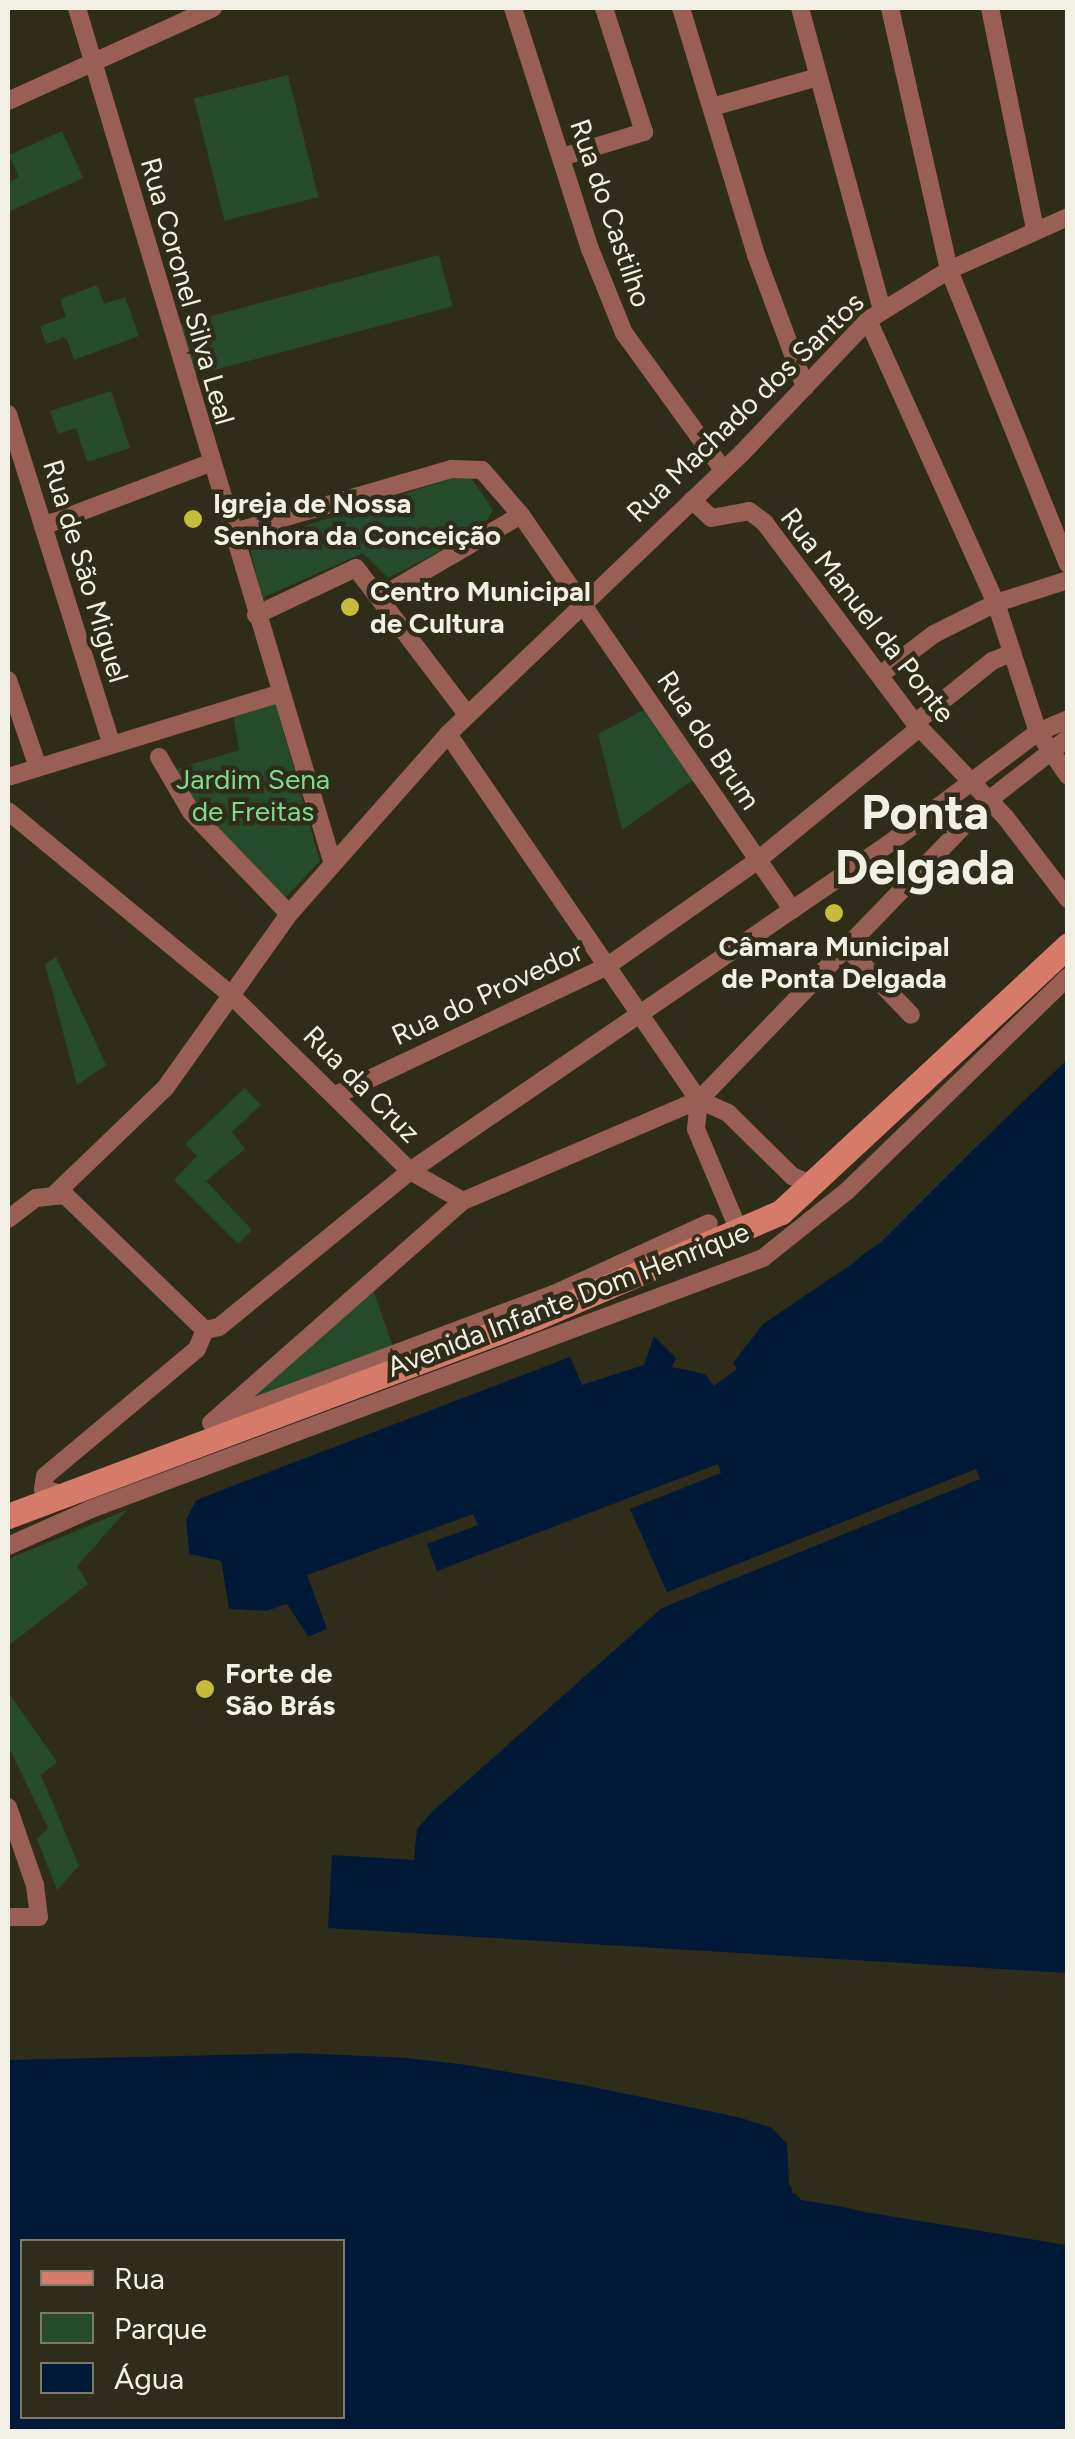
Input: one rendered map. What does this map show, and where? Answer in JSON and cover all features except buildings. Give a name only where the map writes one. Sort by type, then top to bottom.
[{"type":"main road","name":"Avenida Infante Dom Henrique","points":[[8,1516],[529,1303],[740,1233],[781,1212],[1068,945]]},
{"type":"street","name":"Rua Coronel Silva Leal","points":[[77,8],[278,694],[332,861]]},
{"type":"street","points":[[8,101],[213,8]]},
{"type":"street","name":"Rua do Castilho","points":[[513,8],[624,334],[723,470]]},
{"type":"street","points":[[562,157],[644,132],[604,8]]},
{"type":"street","points":[[681,8],[805,386]]},
{"type":"street","points":[[800,8],[875,315],[996,602],[1038,732],[1068,776]]},
{"type":"street","points":[[890,8],[948,270],[1068,564]]},
{"type":"street","points":[[990,8],[1034,228]]},
{"type":"street","points":[[712,107],[818,77]]},
{"type":"street","name":"Rua Machado dos Santos","points":[[56,1193],[62,1180],[166,1087],[289,914],[448,734],[580,602],[723,470],[875,315],[948,270],[1034,228],[1068,217]]},
{"type":"street","name":"Rua de São Miguel","points":[[8,414],[13,452],[43,526],[111,743]]},
{"type":"street","points":[[43,526],[210,462]]},
{"type":"street","name":"Rua do Brum","points":[[231,533],[470,467],[492,478],[792,910]]},
{"type":"street","name":"Rua Manuel da Ponte","points":[[692,500],[711,518],[749,511],[764,522],[917,725],[989,800],[1068,899]]},
{"type":"street","points":[[380,597],[521,515]]},
{"type":"street","points":[[256,615],[345,568],[356,568],[467,714]]},
{"type":"street","points":[[880,676],[934,634],[996,602],[1068,580]]},
{"type":"street","name":"Rua do Provedor","points":[[338,1094],[606,968],[758,860],[992,662],[1012,653]]},
{"type":"street","points":[[8,680],[38,766]]},
{"type":"street","points":[[8,777],[278,694]]},
{"type":"street","points":[[204,1330],[219,1327],[410,1171],[871,855],[890,846],[1038,732],[1068,719]]},
{"type":"street","points":[[448,734],[699,1100],[728,1113],[792,1176],[811,1184]]},
{"type":"street","points":[[463,1202],[699,1100],[989,800],[1068,738]]},
{"type":"street","points":[[159,757],[191,812],[289,914]]},
{"type":"street","name":"Rua da Cruz","points":[[8,811],[230,994],[338,1094],[410,1171],[463,1202]]},
{"type":"street","points":[[848,949],[911,1015]]},
{"type":"street","name":"Avenida Infante Dom Henrique","points":[[8,1546],[91,1509],[764,1258],[835,1202],[1068,977]]},
{"type":"street","points":[[699,1100],[696,1129],[740,1233]]},
{"type":"street","points":[[8,1219],[56,1193],[204,1330]]},
{"type":"street","name":"Avenida Infante Dom Henrique","points":[[463,1202],[211,1423],[529,1303],[709,1223]]},
{"type":"street","points":[[62,1494],[43,1488],[45,1476],[197,1349],[204,1330]]},
{"type":"street","points":[[8,1807],[35,1885],[38,1917],[8,1918]]},
{"type":"green space","points":[[288,75],[318,197],[224,221],[194,98]]},
{"type":"green space","points":[[62,131],[83,178],[8,212],[8,182],[19,177],[9,155]]},
{"type":"green space","points":[[439,255],[453,306],[188,377],[174,326]]},
{"type":"green space","points":[[97,285],[104,304],[125,297],[139,336],[74,360],[66,337],[46,344],[40,326],[66,317],[60,299]]},
{"type":"green space","points":[[111,391],[130,448],[87,462],[76,428],[58,434],[50,411]]},
{"type":"green space","points":[[468,473],[493,510],[481,530],[388,578],[363,553],[262,598],[249,544]]},
{"type":"green space","name":"Jardim Sena de Freitas","points":[[275,701],[320,861],[284,899],[200,812],[176,769],[239,750],[233,713]]},
{"type":"green space","points":[[646,709],[693,780],[622,830],[598,734]]},
{"type":"green space","points":[[56,957],[106,1065],[77,1085],[45,964]]},
{"type":"green space","points":[[245,1088],[261,1105],[232,1132],[245,1149],[206,1181],[252,1230],[238,1244],[174,1180],[197,1156],[185,1144]]},
{"type":"green space","points":[[371,1284],[394,1350],[243,1402]]},
{"type":"green space","points":[[127,1510],[77,1566],[88,1584],[8,1646],[8,1559]]},
{"type":"green space","points":[[8,1692],[57,1762],[41,1775],[79,1866],[57,1890],[37,1839],[48,1828],[8,1746]]},
{"type":"water","points":[[1067,1060],[1067,1973],[328,1928],[332,1855],[414,1860],[417,1829],[432,1812],[662,1608],[980,1479],[976,1469],[667,1592],[630,1509],[721,1473],[718,1464],[437,1571],[427,1544],[478,1525],[473,1514],[307,1575],[327,1629],[308,1637],[286,1604],[267,1611],[229,1609],[221,1561],[189,1554],[186,1519],[196,1500],[570,1357],[582,1385],[644,1365],[654,1336],[676,1358],[672,1367],[705,1374],[714,1386],[737,1369],[733,1363],[763,1324],[855,1262]]},
{"type":"water","points":[[246,2051],[433,2059],[700,2105],[778,2130],[787,2144],[792,2193],[864,2212],[1067,2245],[1067,2431],[8,2431],[8,2060]]},
{"type":"pier","points":[[1068,1055],[881,1242],[763,1324],[878,1238]]},
{"type":"pier","points":[[568,1353],[196,1500],[186,1520],[189,1554],[221,1561],[229,1609],[267,1611],[287,1604],[308,1636],[329,1633],[306,1641],[285,1610],[227,1614],[217,1565],[184,1556],[181,1518],[194,1496]]},
{"type":"pier","points":[[246,2046],[434,2054],[701,2101],[782,2126],[792,2143],[796,2190],[803,2195],[1067,2245],[801,2200],[789,2184],[787,2144],[767,2123],[511,2070],[356,2052],[8,2060]]},
{"type":"place","name":"Igreja de Nossa Senhora da Conceição","points":[[193,519]]},
{"type":"place","name":"Centro Municipal de Cultura","points":[[350,607]]},
{"type":"place","name":"Câmara Municipal de Ponta Delgada","points":[[834,913]]},
{"type":"place","name":"Forte de São Brás","points":[[205,1689]]},
{"type":"district","name":"Ponta Delgada","points":[[925,840]]}]
